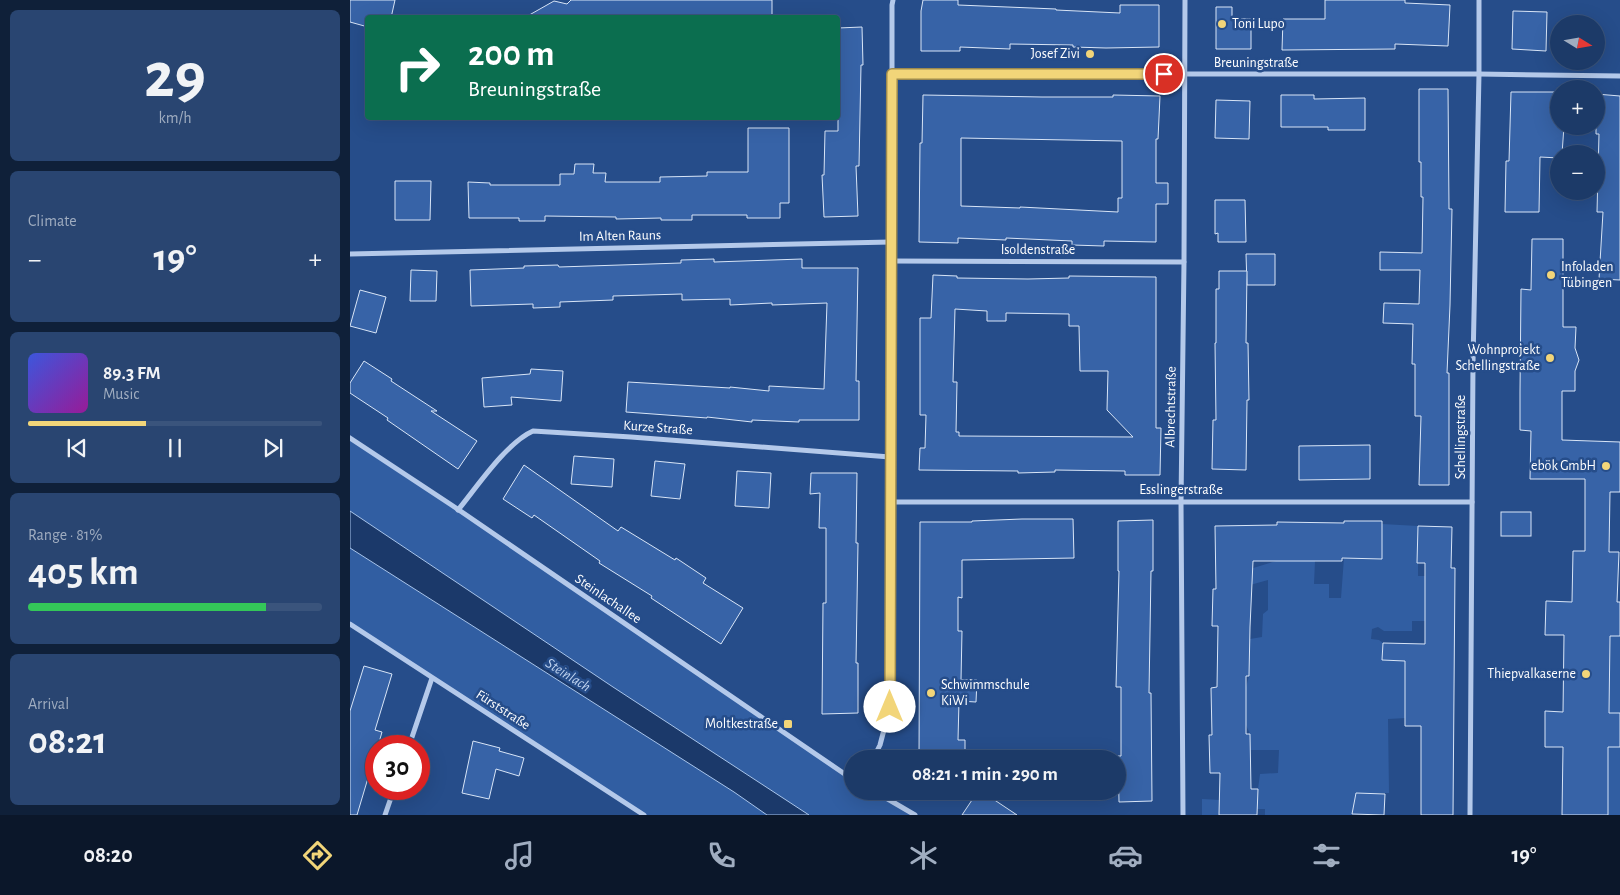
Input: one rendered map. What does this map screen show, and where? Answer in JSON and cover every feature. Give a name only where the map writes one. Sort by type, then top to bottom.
[{"type":"street","points":[[877,750],[890,707],[893,0]]},
{"type":"street","name":"Albrechtstraße","points":[[1182,815],[1181,502],[1185,0]]},
{"type":"street","name":"Schellingstraße","points":[[1470,815],[1473,362],[1479,0]]},
{"type":"street","name":"Breuningstraße","points":[[892,74],[1479,74],[1620,76]]},
{"type":"street","name":"Im Alten Rauns","points":[[350,254],[891,242]]},
{"type":"street","name":"Isoldenstraße","points":[[891,261],[1184,262]]},
{"type":"street","name":"Kurze Straße","points":[[458,510],[506,450],[522,436],[533,431],[890,456]]},
{"type":"street","name":"Steinlachallee","points":[[350,438],[844,774]]},
{"type":"street","name":"Esslingerstraße","points":[[890,502],[1472,502]]},
{"type":"street","name":"Fürststraße","points":[[350,624],[643,815]]},
{"type":"street","points":[[413,735],[432,678]]},
{"type":"street","points":[[385,815],[390,800]]},
{"type":"street","points":[[889,800],[914,815]]},
{"type":"shaded area","points":[[350,438],[844,774],[844,800],[888,800],[913,815],[644,815],[350,624]]},
{"type":"shaded area","points":[[1382,524],[1418,526],[1418,576],[1437,576],[1425,621],[1412,621],[1412,631],[1384,631],[1378,627],[1372,629],[1371,639],[1379,640],[1383,643],[1382,660],[1454,661],[1454,679],[1405,679],[1406,718],[1388,719],[1389,793],[1356,793],[1352,815],[1265,815],[1265,809],[1257,809],[1260,774],[1278,773],[1279,750],[1250,750],[1250,734],[1246,725],[1246,687],[1249,676],[1250,639],[1262,637],[1263,614],[1268,610],[1268,580],[1250,585],[1250,569],[1276,561],[1315,561],[1314,584],[1329,584],[1329,598],[1341,598],[1344,558],[1382,559]]},
{"type":"shaded area","points":[[1610,636],[1620,636],[1620,713],[1609,713]]},
{"type":"shaded area","points":[[1608,747],[1620,747],[1620,815],[1608,815]]},
{"type":"shaded area","points":[[1202,799],[1220,800],[1219,815],[1202,815]]},
{"type":"water","name":"Steinlach","points":[[350,511],[613,687],[809,815],[767,815],[734,792],[350,548]]},
{"type":"building","points":[[350,0],[395,0],[392,15],[365,15],[365,26],[350,22]]},
{"type":"building","points":[[571,0],[772,0],[772,15],[529,15],[554,1],[567,4]]},
{"type":"building","points":[[923,0],[958,0],[958,5],[1120,13],[1120,5],[1159,5],[1159,47],[1106,48],[1073,47],[1073,45],[1010,44],[1010,49],[960,47],[960,51],[921,51],[921,11]]},
{"type":"building","points":[[1325,0],[1405,0],[1405,3],[1450,5],[1448,46],[1395,44],[1395,49],[1282,50],[1283,19],[1325,19]]},
{"type":"building","points":[[1216,7],[1232,7],[1232,19],[1251,19],[1251,49],[1216,49]]},
{"type":"building","points":[[1513,11],[1547,12],[1546,51],[1512,49]]},
{"type":"building","points":[[862,27],[863,65],[861,65],[859,166],[856,166],[858,216],[824,217],[822,175],[824,175],[825,131],[838,131],[838,120],[840,120],[840,28]]},
{"type":"building","points":[[1419,89],[1448,89],[1449,209],[1452,209],[1447,373],[1449,373],[1449,485],[1419,485],[1421,416],[1415,416],[1415,364],[1412,364],[1413,324],[1383,323],[1384,303],[1419,304],[1420,270],[1380,270],[1380,252],[1422,253],[1423,197],[1421,197],[1421,162],[1419,162]]},
{"type":"building","points":[[1511,92],[1550,92],[1550,135],[1563,135],[1563,145],[1550,145],[1550,158],[1540,157],[1539,212],[1505,212],[1506,161],[1509,161]]},
{"type":"building","points":[[923,95],[1160,96],[1158,139],[1156,139],[1156,183],[1168,183],[1168,204],[1156,204],[1156,242],[1104,241],[1104,246],[1072,245],[1072,241],[958,238],[958,243],[919,242],[920,143],[922,143]],"holes":[[[961,138],[1122,141],[1122,198],[1118,198],[1118,212],[961,206]]]},
{"type":"building","points":[[1281,95],[1314,95],[1314,99],[1365,98],[1365,130],[1328,130],[1328,127],[1281,127]]},
{"type":"building","points":[[1605,95],[1620,96],[1620,280],[1599,279],[1603,212],[1597,212],[1597,200],[1605,200],[1605,145],[1599,145],[1599,135],[1605,135]]},
{"type":"building","points":[[1216,100],[1250,101],[1249,139],[1215,138]]},
{"type":"building","points":[[748,128],[789,128],[789,203],[780,203],[780,218],[747,218],[747,215],[692,215],[692,220],[661,220],[661,218],[616,219],[616,217],[545,216],[545,221],[519,221],[519,218],[469,218],[468,182],[490,183],[490,185],[560,185],[560,174],[574,174],[575,164],[594,164],[593,173],[606,173],[605,182],[660,182],[660,177],[707,176],[707,172],[748,172]]},
{"type":"building","points":[[395,181],[431,181],[430,220],[395,220]]},
{"type":"building","points":[[1215,200],[1245,200],[1246,242],[1218,242],[1218,233],[1215,234]]},
{"type":"building","points":[[1532,239],[1563,239],[1563,327],[1576,327],[1575,348],[1579,360],[1575,371],[1575,391],[1562,391],[1562,440],[1620,442],[1620,492],[1610,492],[1609,552],[1619,552],[1617,602],[1620,602],[1620,636],[1610,636],[1609,713],[1620,713],[1620,747],[1608,747],[1608,815],[1562,815],[1563,747],[1545,747],[1545,711],[1563,712],[1564,635],[1545,635],[1546,601],[1572,602],[1573,551],[1585,551],[1585,479],[1530,479],[1531,431],[1520,430],[1520,392],[1521,289],[1531,290]]},
{"type":"building","points":[[1246,254],[1275,254],[1275,285],[1247,285]]},
{"type":"building","points":[[714,259],[714,262],[802,259],[802,268],[858,268],[856,381],[859,381],[859,420],[799,420],[799,422],[752,420],[752,422],[626,412],[628,382],[730,387],[769,391],[769,386],[824,389],[827,303],[730,305],[730,299],[682,300],[682,294],[613,296],[613,300],[560,302],[560,307],[533,308],[533,304],[471,306],[470,270],[524,268],[524,266],[558,265],[559,267],[681,263],[681,260]]},
{"type":"building","points":[[411,270],[437,271],[436,301],[410,301]]},
{"type":"building","points":[[1219,271],[1247,271],[1246,343],[1248,343],[1249,400],[1247,400],[1246,470],[1212,469],[1213,420],[1216,420],[1216,289],[1219,289]]},
{"type":"building","points":[[933,275],[957,276],[957,278],[1028,279],[1069,278],[1069,276],[1156,277],[1156,428],[1161,428],[1160,475],[1125,475],[1125,471],[1055,470],[1055,472],[1018,473],[1018,471],[919,470],[920,448],[925,448],[926,415],[920,415],[920,318],[931,318]],"holes":[[[955,309],[987,311],[987,321],[1006,321],[1006,313],[1069,314],[1069,326],[1079,326],[1080,371],[1108,371],[1107,410],[1133,437],[959,436],[959,432],[956,432],[957,382],[953,382]]]},
{"type":"building","points":[[360,290],[386,297],[376,333],[350,326]]},
{"type":"building","points":[[364,361],[437,411],[431,411],[477,441],[458,469],[350,393],[350,383]]},
{"type":"building","points":[[531,369],[563,371],[561,401],[511,397],[512,405],[484,407],[482,378],[530,374]]},
{"type":"building","points":[[1370,445],[1370,479],[1299,480],[1299,446]]},
{"type":"building","points":[[574,456],[614,459],[612,487],[571,484]]},
{"type":"building","points":[[655,461],[685,464],[680,499],[651,496]]},
{"type":"building","points":[[524,465],[618,531],[621,527],[675,560],[676,558],[706,578],[703,583],[743,608],[721,644],[651,598],[652,596],[599,563],[600,561],[534,515],[532,518],[503,499]]},
{"type":"building","points":[[737,471],[771,473],[769,508],[735,506]]},
{"type":"building","points":[[811,473],[857,473],[856,663],[858,663],[858,713],[822,714],[823,603],[826,603],[826,528],[819,528],[820,493],[810,494]]},
{"type":"building","points":[[1501,512],[1531,512],[1531,536],[1501,536]]},
{"type":"building","points":[[1073,519],[1074,558],[962,560],[962,598],[958,597],[958,631],[962,631],[961,680],[977,680],[976,702],[959,701],[958,740],[965,740],[965,750],[919,750],[920,522]]},
{"type":"building","points":[[1153,520],[1149,693],[1151,693],[1152,801],[1119,802],[1119,800],[1126,800],[1126,750],[1121,750],[1121,687],[1116,687],[1119,571],[1118,521]]},
{"type":"building","points":[[1344,521],[1382,521],[1382,559],[1342,558],[1342,561],[1253,561],[1249,676],[1246,676],[1246,734],[1250,734],[1251,789],[1258,789],[1257,815],[1219,815],[1220,773],[1210,773],[1209,735],[1212,735],[1211,688],[1217,687],[1218,626],[1212,626],[1213,589],[1216,589],[1215,526],[1277,525],[1277,522],[1344,523]]},
{"type":"building","points":[[1418,526],[1452,527],[1451,568],[1455,568],[1453,815],[1421,815],[1421,726],[1405,726],[1405,661],[1382,660],[1383,643],[1425,644],[1425,563],[1417,563]]},
{"type":"building","points":[[364,666],[392,674],[375,730],[382,732],[381,735],[365,735],[365,788],[357,815],[350,815],[350,711]]},
{"type":"building","points":[[473,741],[500,748],[499,751],[524,758],[519,776],[496,769],[489,799],[462,793]]},
{"type":"building","points":[[1356,793],[1385,794],[1384,815],[1352,814]]},
{"type":"building","points":[[972,800],[994,800],[1017,815],[962,815]]},
{"type":"place","name":"Toni Lupo","points":[[1222,24]]},
{"type":"place","name":"Josef Zivi","points":[[1090,54]]},
{"type":"place","name":"Infoladen Tübingen","points":[[1551,275]]},
{"type":"place","name":"Wohnprojekt Schellingstraße","points":[[1550,358]]},
{"type":"place","name":"ebök GmbH","points":[[1606,466]]},
{"type":"place","name":"Thiepvalkaserne","points":[[1586,674]]},
{"type":"place","name":"Schwimmschule KiWi","points":[[931,693]]},
{"type":"place","name":"Moltkestraße","points":[[788,724]]},
{"type":"route","points":[[890,707],[892,74],[1164,74]]}]
